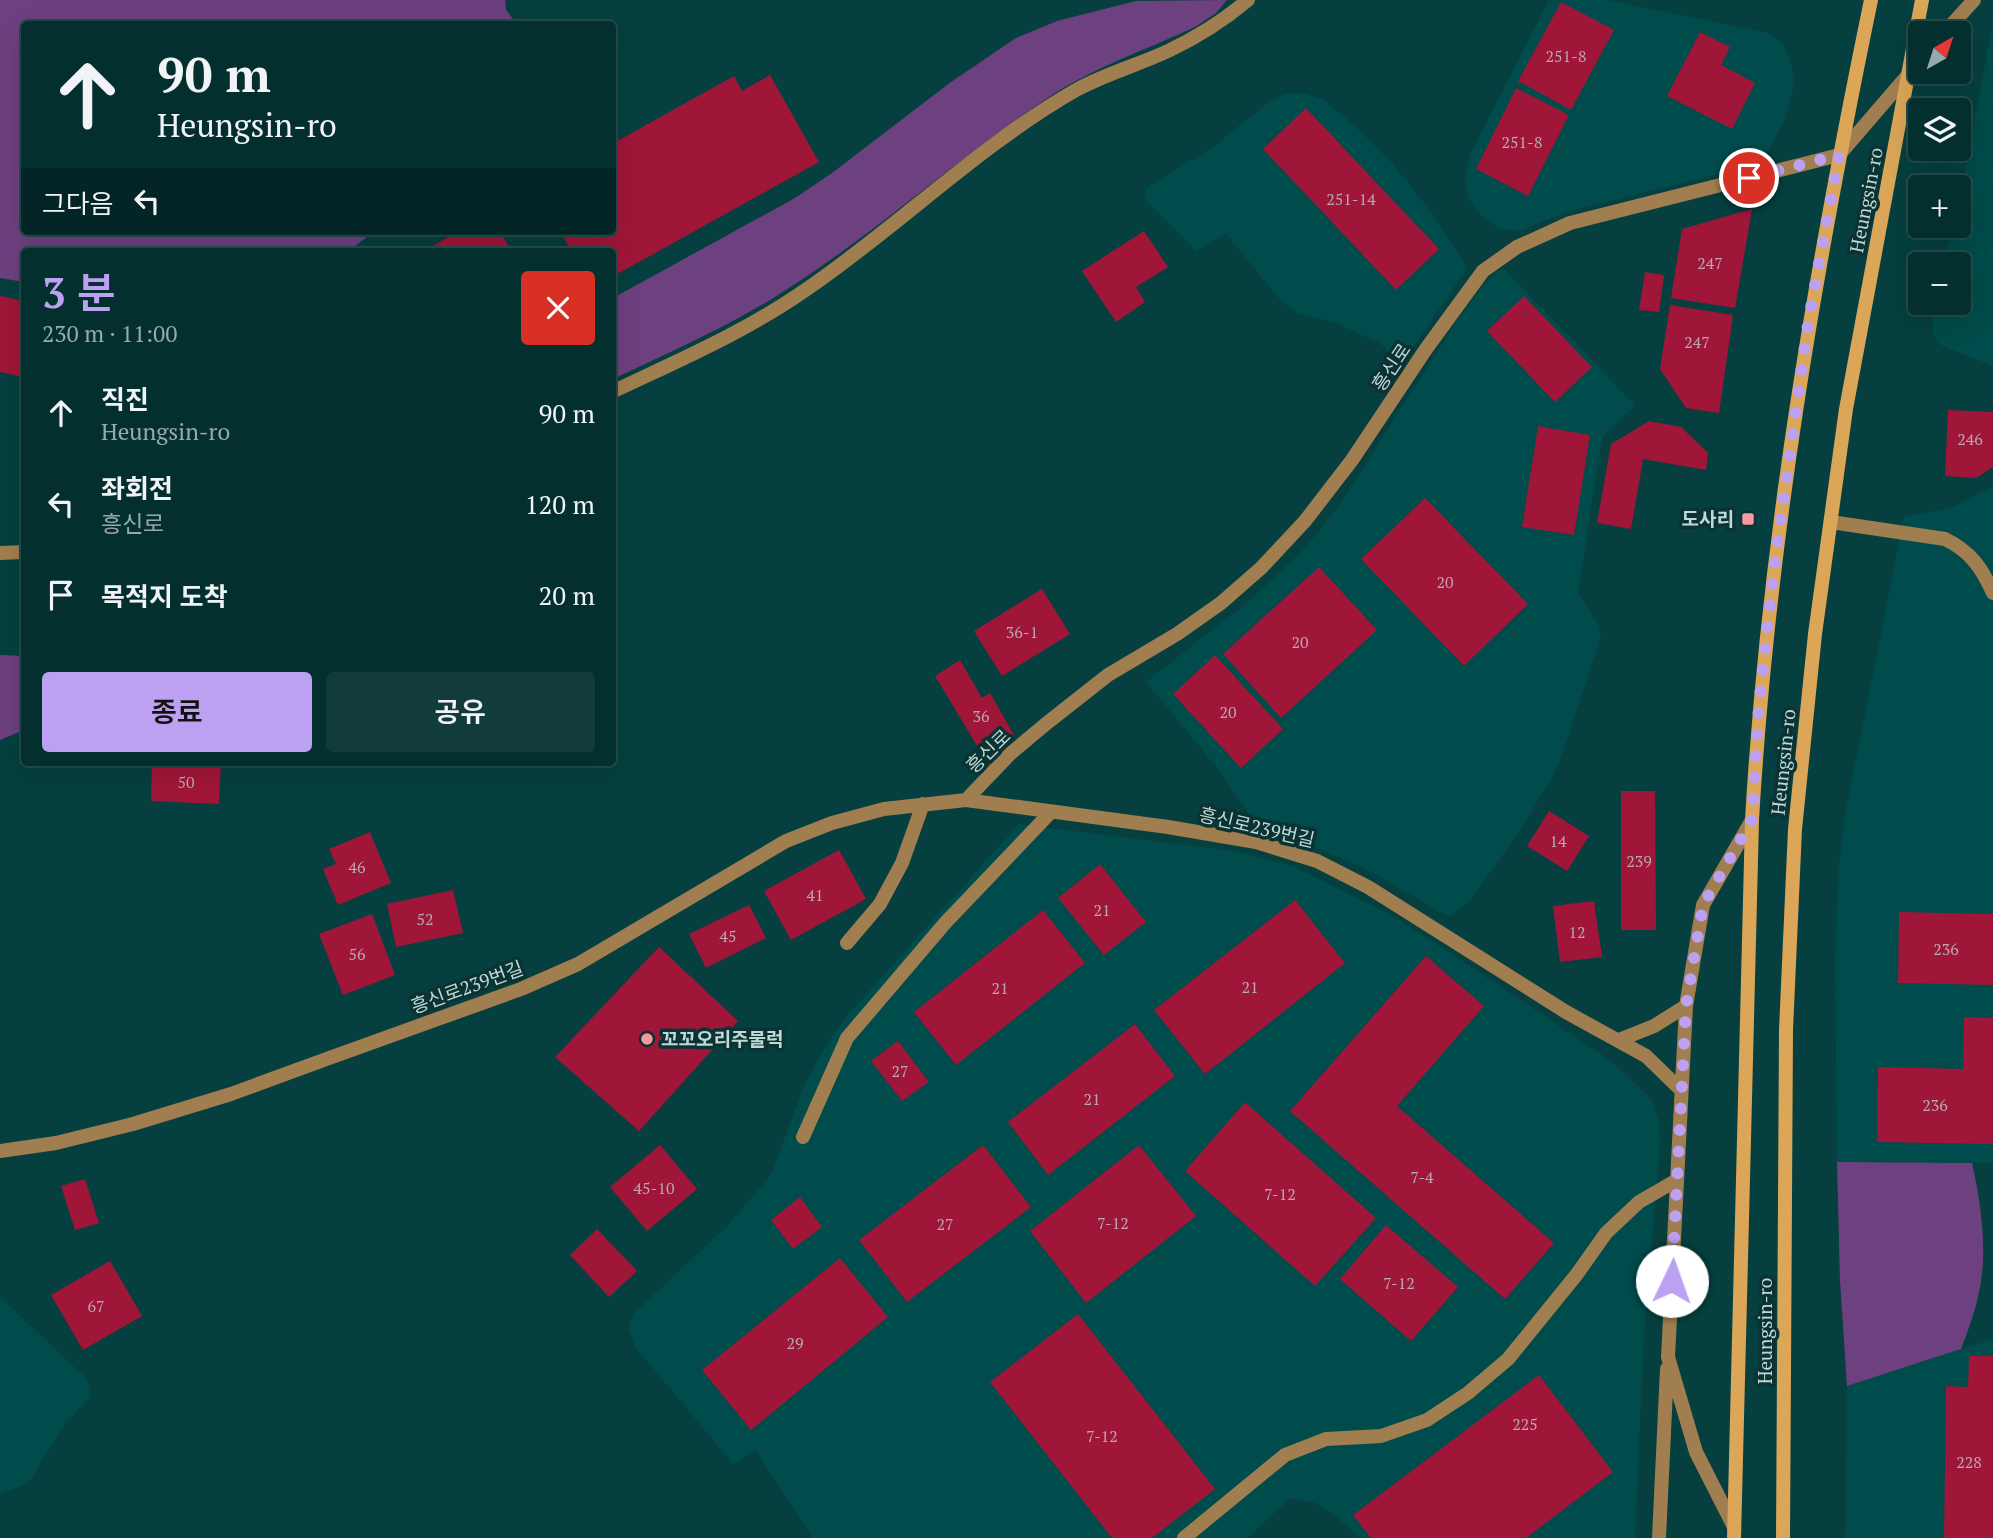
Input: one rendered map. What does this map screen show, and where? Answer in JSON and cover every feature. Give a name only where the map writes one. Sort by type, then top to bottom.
[{"type":"main road","name":"Heungsin-ro","points":[[1734,1533],[1752,820],[1759,705],[1773,576],[1808,324],[1871,0]]},
{"type":"main road","name":"Heungsin-ro","points":[[1920,21],[1922,0]]},
{"type":"main road","name":"Heungsin-ro","points":[[1783,1538],[1786,1030],[1795,829],[1815,634],[1846,409],[1911,84]]},
{"type":"lane","points":[[616,390],[719,341],[802,293],[890,228],[980,155],[1077,90],[1168,51],[1216,26],[1248,0]]},
{"type":"lane","points":[[1955,21],[1974,0]]},
{"type":"lane","points":[[1839,155],[1908,74]]},
{"type":"lane","name":"흥신로","points":[[966,800],[1010,754],[1108,675],[1177,634],[1221,603],[1261,568],[1305,521],[1352,460],[1426,349],[1483,271],[1517,247],[1570,223],[1839,155]]},
{"type":"lane","points":[[1832,522],[1945,539],[1973,558],[1993,593]]},
{"type":"lane","points":[[0,553],[21,552]]},
{"type":"lane","name":"흥신로239번길","points":[[0,1151],[56,1143],[133,1125],[231,1094],[521,989],[578,964],[786,841],[832,823],[884,809],[966,800],[1168,827],[1255,842],[1317,860],[1379,894],[1566,1012],[1646,1056],[1681,1090]]},
{"type":"lane","points":[[847,943],[880,904],[902,863],[923,804]]},
{"type":"lane","points":[[803,1137],[847,1038],[947,922],[1051,812]]},
{"type":"lane","points":[[1659,1538],[1686,1006],[1703,905],[1752,820]]},
{"type":"lane","points":[[1619,1040],[1654,1026],[1686,1006]]},
{"type":"lane","points":[[1184,1538],[1285,1455],[1326,1439],[1381,1436],[1427,1420],[1468,1393],[1508,1359],[1577,1274],[1606,1233],[1639,1202],[1677,1180]]},
{"type":"lane","points":[[1668,1357],[1696,1452],[1734,1533]]},
{"type":"shaded area","points":[[0,0],[505,0],[506,10],[515,21],[21,21],[21,235],[370,235],[352,248],[21,248],[21,282],[0,278]]},
{"type":"shaded area","points":[[1227,0],[1216,13],[1195,27],[1104,67],[1052,95],[848,247],[778,295],[717,329],[616,378],[616,296],[795,198],[951,82],[1016,38],[1057,21],[1136,1]]},
{"type":"shaded area","points":[[1549,0],[1607,0],[1769,33],[1784,45],[1792,66],[1794,86],[1784,122],[1760,164],[1572,210],[1520,231],[1499,229],[1479,214],[1468,198],[1465,176],[1470,154]]},
{"type":"shaded area","points":[[1993,21],[1993,366],[1938,344],[1932,331],[1934,315],[1971,315],[1971,252],[1945,252],[1951,238],[1971,238],[1971,175],[1964,175],[1967,161],[1971,161],[1971,139]]},
{"type":"shaded area","points":[[1304,93],[1322,99],[1353,124],[1393,164],[1436,218],[1467,268],[1401,366],[1380,343],[1333,322],[1297,313],[1281,301],[1226,234],[1196,251],[1144,199],[1146,188],[1213,147],[1265,105],[1284,94]]},
{"type":"shaded area","points":[[1503,268],[1635,405],[1602,437],[1578,593],[1598,625],[1601,636],[1561,758],[1552,778],[1518,833],[1470,901],[1451,916],[1443,914],[1363,867],[1267,828],[1253,819],[1217,768],[1146,682],[1250,600],[1297,556],[1320,530],[1344,498],[1458,319],[1488,279]]},
{"type":"shaded area","points":[[1993,486],[1993,1163],[1837,1162],[1835,958],[1839,864],[1845,815],[1904,517],[1951,508]]},
{"type":"shaded area","points":[[0,655],[21,656],[21,731],[0,740]]},
{"type":"shaded area","points":[[1019,824],[1235,851],[1295,867],[1389,914],[1446,950],[1613,1062],[1651,1099],[1659,1121],[1660,1142],[1644,1334],[1635,1538],[1360,1538],[1332,1513],[1315,1503],[1291,1498],[1247,1538],[812,1538],[756,1450],[733,1464],[636,1348],[628,1329],[634,1313],[725,1228],[771,1175],[805,1083],[824,1048],[848,1015]]},
{"type":"shaded area","points":[[1837,1162],[1972,1163],[1981,1211],[1983,1261],[1977,1299],[1961,1349],[1847,1386],[1840,1281]]},
{"type":"shaded area","points":[[0,1297],[86,1378],[90,1389],[89,1398],[62,1428],[29,1482],[0,1495]]},
{"type":"shaded area","points":[[1993,1339],[1993,1538],[1845,1538],[1847,1386]]},
{"type":"building","points":[[1561,2],[1614,30],[1571,110],[1518,81]]},
{"type":"building","points":[[1700,32],[1730,47],[1721,65],[1755,83],[1732,129],[1667,96]]},
{"type":"building","points":[[770,75],[819,162],[616,275],[616,248],[570,248],[562,235],[616,235],[616,142],[734,76],[742,91]]},
{"type":"building","points":[[1516,88],[1569,115],[1528,196],[1476,169]]},
{"type":"building","points":[[1306,108],[1439,249],[1396,290],[1263,149]]},
{"type":"building","points":[[1752,209],[1735,308],[1671,298],[1682,229]]},
{"type":"building","points":[[1144,231],[1168,267],[1136,287],[1145,302],[1116,322],[1082,271]]},
{"type":"building","points":[[452,235],[502,235],[510,248],[429,248]]},
{"type":"building","points":[[1645,272],[1664,275],[1659,312],[1639,310]]},
{"type":"building","points":[[0,296],[21,300],[21,376],[0,372]]},
{"type":"building","points":[[1524,296],[1592,367],[1555,402],[1487,331]]},
{"type":"building","points":[[1670,305],[1733,315],[1719,413],[1686,408],[1660,369]]},
{"type":"building","points":[[1948,410],[1993,412],[1993,467],[1976,478],[1945,476]]},
{"type":"building","points":[[1649,421],[1681,427],[1708,453],[1706,470],[1643,459],[1631,529],[1597,523],[1611,444]]},
{"type":"building","points":[[1538,426],[1590,435],[1574,535],[1522,527]]},
{"type":"building","points":[[1425,498],[1528,604],[1464,666],[1361,559]]},
{"type":"building","points":[[1319,567],[1377,630],[1281,718],[1223,654]]},
{"type":"building","points":[[1042,589],[1070,634],[1002,676],[974,631]]},
{"type":"building","points":[[1215,655],[1283,729],[1241,768],[1173,694]]},
{"type":"building","points":[[960,660],[982,698],[990,693],[1014,735],[982,754],[935,676]]},
{"type":"building","points":[[152,766],[221,766],[219,804],[151,801]]},
{"type":"building","points":[[1621,791],[1655,791],[1656,930],[1621,930]]},
{"type":"building","points":[[1549,811],[1589,836],[1567,871],[1527,846]]},
{"type":"building","points":[[370,832],[391,883],[338,905],[323,869],[336,864],[329,849]]},
{"type":"building","points":[[839,850],[866,899],[791,940],[764,891]]},
{"type":"building","points":[[1100,864],[1146,922],[1104,955],[1058,898]]},
{"type":"building","points":[[453,890],[463,933],[396,947],[387,904]]},
{"type":"building","points":[[1295,900],[1345,963],[1205,1074],[1154,1010]]},
{"type":"building","points":[[1594,901],[1602,957],[1560,962],[1553,906]]},
{"type":"building","points":[[749,905],[766,938],[706,968],[689,934]]},
{"type":"building","points":[[1043,910],[1085,963],[956,1065],[914,1012]]},
{"type":"building","points":[[1899,912],[1993,914],[1993,985],[1898,983]]},
{"type":"building","points":[[372,914],[395,975],[343,995],[319,934]]},
{"type":"building","name":"꼬꼬오리주물럭","points":[[659,947],[738,1021],[639,1131],[555,1057]]},
{"type":"building","points":[[1426,956],[1484,1006],[1397,1106],[1554,1243],[1505,1299],[1290,1111]]},
{"type":"building","points":[[1964,1017],[1993,1018],[1993,1144],[1877,1142],[1878,1067],[1963,1069]]},
{"type":"building","points":[[1135,1024],[1175,1076],[1048,1175],[1008,1122]]},
{"type":"building","points":[[898,1041],[929,1082],[902,1101],[871,1061]]},
{"type":"building","points":[[1245,1102],[1376,1218],[1315,1286],[1185,1171]]},
{"type":"building","points":[[660,1145],[697,1189],[647,1231],[610,1187]]},
{"type":"building","points":[[983,1145],[1031,1207],[907,1302],[859,1240]]},
{"type":"building","points":[[1139,1145],[1196,1216],[1086,1303],[1030,1231]]},
{"type":"building","points":[[85,1179],[99,1223],[75,1230],[61,1186]]},
{"type":"building","points":[[800,1197],[822,1227],[793,1249],[771,1220]]},
{"type":"building","points":[[1386,1225],[1458,1287],[1411,1341],[1340,1279]]},
{"type":"building","points":[[597,1229],[637,1271],[609,1297],[570,1255]]},
{"type":"building","points":[[840,1258],[888,1317],[751,1430],[702,1370]]},
{"type":"building","points":[[110,1261],[142,1316],[83,1350],[51,1295]]},
{"type":"building","points":[[1078,1314],[1215,1489],[1152,1538],[1112,1538],[990,1382]]},
{"type":"building","points":[[1969,1356],[1993,1356],[1993,1538],[1944,1538],[1946,1386],[1968,1387]]},
{"type":"building","points":[[1539,1375],[1613,1472],[1526,1538],[1371,1538],[1353,1515]]},
{"type":"place","name":"도사리","points":[[1748,519]]},
{"type":"place","name":"꼬꼬오리주물럭","points":[[647,1039]]},
{"type":"route","points":[[1672,1281],[1686,1006],[1703,905],[1752,820],[1759,705],[1773,576],[1808,324],[1839,155],[1749,178]]}]
